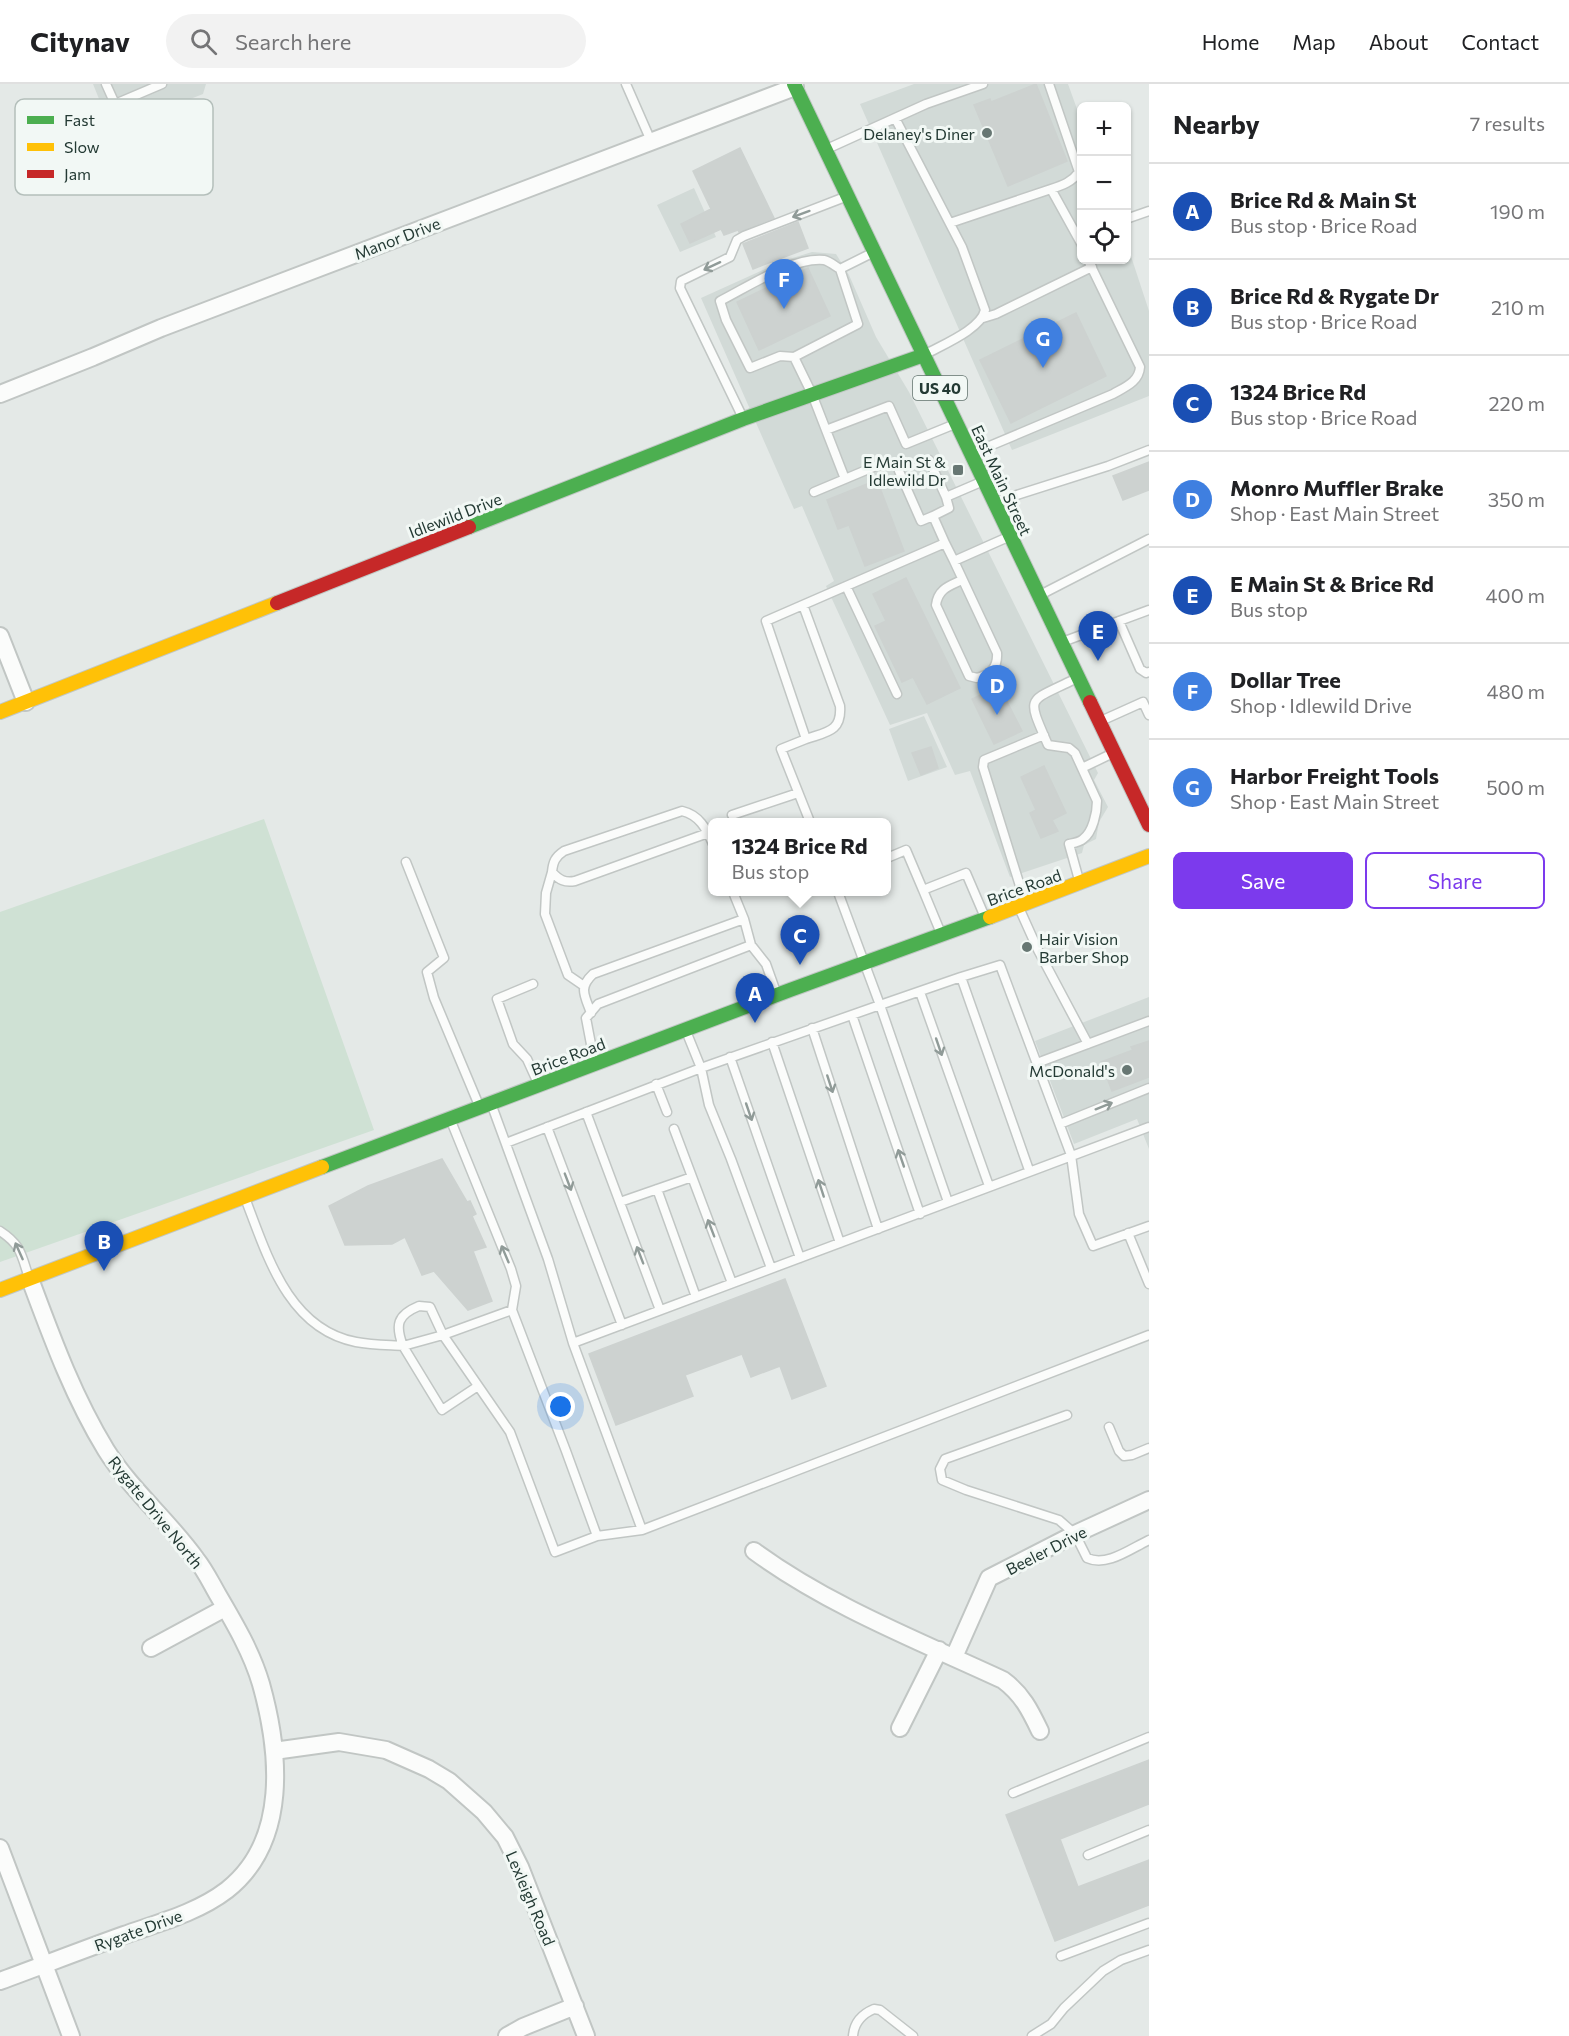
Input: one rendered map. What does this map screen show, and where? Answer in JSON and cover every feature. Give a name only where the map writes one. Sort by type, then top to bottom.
[{"type":"main road","name":"East Main Street","points":[[795,85],[1149,825]]},
{"type":"main road","name":"Idlewild Drive","points":[[0,712],[743,419],[886,371],[924,355]]},
{"type":"main road","name":"Brice Road","points":[[0,1290],[243,1195],[864,962],[1081,884],[1149,856]]},
{"type":"street","name":"Manor Drive","points":[[0,394],[172,324],[795,85]]},
{"type":"street","points":[[0,636],[26,702]]},
{"type":"street","name":"Rygate Drive North","points":[[30,1279],[66,1375],[82,1410],[129,1482],[172,1528],[198,1561],[245,1644],[261,1684],[274,1751],[274,1803],[269,1828],[259,1853]]},
{"type":"street","name":"Beeler Drive","points":[[900,1728],[947,1654],[989,1578],[1075,1534],[1149,1500]]},
{"type":"street","points":[[754,1551],[784,1573],[854,1611],[1003,1680],[1025,1701],[1040,1731]]},
{"type":"street","points":[[151,1648],[225,1608]]},
{"type":"street","name":"Lexleigh Road","points":[[274,1751],[339,1742],[386,1750],[429,1769],[466,1795],[505,1837],[520,1867],[586,2036]]},
{"type":"street","points":[[0,1848],[71,2036]]},
{"type":"street","name":"Rygate Drive","points":[[0,1981],[185,1913],[227,1889],[245,1872],[259,1853]]},
{"type":"street","points":[[507,2036],[575,2006]]},
{"type":"lane","points":[[106,84],[113,99]]},
{"type":"lane","points":[[127,99],[162,84]]},
{"type":"lane","points":[[626,84],[651,141]]},
{"type":"lane","points":[[826,150],[926,104],[983,84]]},
{"type":"lane","points":[[950,223],[1069,182],[1079,172],[1048,84]]},
{"type":"lane","points":[[895,118],[962,247],[985,310],[983,318]]},
{"type":"lane","points":[[1051,189],[1077,232]]},
{"type":"lane","points":[[743,419],[680,288],[681,281],[730,257],[737,240],[785,219],[848,196]]},
{"type":"lane","points":[[1131,217],[1149,211]]},
{"type":"lane","points":[[840,269],[874,251]]},
{"type":"lane","points":[[826,260],[840,269],[858,324],[794,357],[780,356],[750,368],[726,320],[720,301],[787,267],[826,260]]},
{"type":"lane","points":[[924,355],[974,327],[983,318],[996,314],[1088,264]]},
{"type":"lane","points":[[971,454],[1113,394],[1133,382],[1139,374],[1140,367],[1090,264]]},
{"type":"lane","points":[[794,357],[812,394],[845,479]]},
{"type":"lane","points":[[826,430],[890,406],[906,444],[957,423]]},
{"type":"lane","points":[[994,502],[1108,466],[1149,450]]},
{"type":"lane","points":[[899,471],[921,521],[949,508],[929,460]]},
{"type":"lane","points":[[814,492],[883,463]]},
{"type":"lane","points":[[946,497],[984,480]]},
{"type":"lane","points":[[933,516],[997,653],[998,663],[994,670],[977,678],[969,676],[936,605],[942,589],[962,580]]},
{"type":"lane","points":[[954,561],[1010,536]]},
{"type":"lane","points":[[1039,596],[1149,539]]},
{"type":"lane","points":[[806,740],[766,621],[945,543]]},
{"type":"lane","points":[[846,586],[897,694]]},
{"type":"lane","points":[[803,605],[840,706],[841,717],[834,729],[781,749],[808,818]]},
{"type":"lane","points":[[1062,642],[1149,610]]},
{"type":"lane","points":[[1119,621],[1140,669],[1146,673],[1149,672]]},
{"type":"lane","points":[[1078,678],[1037,698],[1033,704],[1033,711],[1048,745],[1069,748],[1075,753],[1097,801],[1097,810],[1088,833],[1083,840],[1069,844],[1081,884]]},
{"type":"lane","points":[[1099,722],[1146,700],[1149,715]]},
{"type":"lane","points":[[1044,735],[984,760],[983,767],[1022,905],[1038,950],[1088,1044]]},
{"type":"lane","points":[[1082,768],[1114,752]]},
{"type":"lane","points":[[732,815],[798,793]]},
{"type":"lane","points":[[552,872],[559,879],[568,882],[575,881],[708,833],[693,814],[682,811],[557,855],[553,862],[546,893],[545,914],[568,975],[584,986]]},
{"type":"lane","points":[[891,856],[906,850],[941,934]]},
{"type":"lane","points":[[406,862],[444,958],[427,972],[434,998],[485,1105],[506,1143],[548,1259],[573,1343],[642,1530]]},
{"type":"lane","points":[[923,890],[966,873],[985,918]]},
{"type":"lane","points":[[735,896],[751,945],[766,964],[777,995]]},
{"type":"lane","points":[[840,896],[948,1202]]},
{"type":"lane","points":[[591,1013],[583,991],[585,981],[593,974],[744,919]]},
{"type":"lane","points":[[595,1063],[586,1018],[598,1004],[751,945]]},
{"type":"lane","points":[[506,1143],[730,1057],[1000,965],[1071,1155],[1079,1214],[1093,1245],[1149,1226]]},
{"type":"lane","points":[[961,977],[1029,1170]]},
{"type":"lane","points":[[533,984],[497,999],[513,1044],[527,1059],[539,1084]]},
{"type":"lane","points":[[920,992],[989,1186]]},
{"type":"lane","points":[[852,1015],[920,1214]]},
{"type":"lane","points":[[1037,1063],[1149,1021]]},
{"type":"lane","points":[[812,1028],[878,1229]]},
{"type":"lane","points":[[685,1029],[701,1068],[709,1105],[771,1268]]},
{"type":"lane","points":[[772,1042],[840,1243]]},
{"type":"lane","points":[[730,1057],[800,1258]]},
{"type":"lane","points":[[656,1084],[667,1112]]},
{"type":"lane","points":[[1060,1124],[1149,1088]]},
{"type":"lane","points":[[586,1112],[660,1310]]},
{"type":"lane","points":[[450,1118],[511,1269],[516,1286],[512,1310],[567,1450],[597,1536]]},
{"type":"lane","points":[[547,1127],[622,1325]]},
{"type":"lane","points":[[573,1343],[920,1214],[1029,1170],[1149,1127]]},
{"type":"lane","points":[[674,1129],[732,1282]]},
{"type":"lane","points":[[620,1202],[692,1177]]},
{"type":"lane","points":[[657,1189],[696,1297]]},
{"type":"lane","points":[[243,1195],[281,1285],[297,1308],[321,1328],[355,1342],[403,1346],[443,1335],[512,1310]]},
{"type":"lane","points":[[0,1231],[14,1240],[20,1248],[30,1279]]},
{"type":"lane","points":[[1128,1233],[1149,1284]]},
{"type":"lane","points":[[478,1386],[442,1410],[403,1346],[398,1331],[400,1320],[407,1311],[419,1306],[430,1307],[443,1335],[510,1432],[555,1552],[597,1536],[642,1530],[1149,1335]]},
{"type":"lane","points":[[1067,1414],[945,1459],[940,1469],[942,1480],[1059,1520],[1075,1534],[1087,1558],[1094,1561],[1106,1560],[1149,1540]]},
{"type":"lane","points":[[1109,1427],[1119,1451],[1124,1456],[1149,1448]]},
{"type":"lane","points":[[1012,1793],[1149,1737]]},
{"type":"lane","points":[[1088,1855],[1149,1830]]},
{"type":"lane","points":[[1061,1956],[1149,1923]]},
{"type":"lane","points":[[1032,2036],[1051,2024],[1103,1971],[1121,1960],[1149,1950]]},
{"type":"lane","points":[[853,2036],[859,2019],[874,2009],[880,2010],[913,2036]]},
{"type":"shaded area","points":[[93,84],[206,84],[203,94],[190,99],[99,99]]},
{"type":"shaded area","points":[[914,84],[1068,84],[1077,109],[1077,264],[1131,264],[1131,256],[1149,311],[1149,396],[1012,450],[860,104]]},
{"type":"shaded area","points":[[694,188],[716,237],[680,252],[657,205]]},
{"type":"shaded area","points":[[812,252],[836,254],[849,275],[876,337],[909,392],[1098,773],[1094,780],[1108,807],[1099,822],[1096,839],[1084,845],[1082,853],[1010,877],[970,771],[955,775],[927,713],[890,725],[826,586],[834,581],[802,506],[794,509],[701,298],[783,261]]},
{"type":"shaded area","points":[[924,716],[947,767],[908,781],[889,729]]},
{"type":"shaded area","points":[[1149,997],[1149,1149],[1137,1119],[1074,1144],[1035,1041]]},
{"type":"green space","points":[[264,819],[374,1130],[0,1262],[0,912]]},
{"type":"building","points":[[1036,84],[1067,161],[1008,186],[974,105],[990,99],[991,102]]},
{"type":"building","points":[[740,148],[774,218],[739,232],[738,230],[724,235],[721,229],[690,243],[681,224],[711,209],[693,171]]},
{"type":"building","points":[[798,222],[808,248],[753,269],[743,244]]},
{"type":"building","points":[[808,268],[830,316],[759,350],[737,302]]},
{"type":"building","points":[[1076,313],[1106,376],[1011,423],[980,360]]},
{"type":"building","points":[[1149,462],[1149,490],[1123,500],[1113,476]]},
{"type":"building","points":[[877,480],[904,551],[865,566],[849,525],[838,529],[827,500]]},
{"type":"building","points":[[906,578],[960,688],[927,704],[913,677],[902,682],[875,626],[886,621],[873,594]]},
{"type":"building","points":[[999,686],[1022,731],[994,744],[972,699]]},
{"type":"building","points":[[931,747],[938,768],[921,775],[912,753]]},
{"type":"building","points":[[1044,766],[1066,813],[1052,820],[1058,831],[1041,838],[1030,813],[1036,810],[1021,777]]},
{"type":"building","name":"McDonald's","points":[[1149,1041],[1149,1077],[1112,1091],[1101,1062],[1133,1050],[1131,1047]]},
{"type":"building","points":[[442,1159],[467,1202],[470,1201],[476,1214],[472,1216],[486,1247],[473,1251],[492,1301],[468,1310],[434,1271],[422,1275],[405,1237],[392,1244],[345,1245],[329,1206],[368,1186]]},
{"type":"building","points":[[785,1279],[826,1386],[792,1399],[780,1366],[751,1377],[742,1354],[685,1375],[693,1396],[616,1425],[589,1354]]},
{"type":"building","points":[[1149,1760],[1149,1804],[1060,1839],[1078,1887],[1149,1860],[1149,1905],[1055,1941],[1006,1815]]},
{"type":"traffic: fast","points":[[794,84],[1090,702]]},
{"type":"traffic: fast","points":[[469,527],[743,419],[924,355]]},
{"type":"traffic: fast","points":[[322,1167],[990,917]]},
{"type":"traffic: slow","points":[[0,712],[277,603]]},
{"type":"traffic: slow","points":[[990,917],[1149,856]]},
{"type":"traffic: slow","points":[[0,1290],[322,1167]]},
{"type":"traffic: jam","points":[[277,603],[469,527]]},
{"type":"traffic: jam","points":[[1090,702],[1149,825]]},
{"type":"place","name":"Delaney's Diner","points":[[987,133]]},
{"type":"place","name":"Dollar Tree","points":[[784,309]]},
{"type":"place","name":"Harbor Freight Tools","points":[[1043,368]]},
{"type":"place","name":"E Main St & Idlewild Dr","points":[[958,470]]},
{"type":"place","name":"E Main St & Brice Rd","points":[[1098,661]]},
{"type":"place","name":"Monro Muffler Brake","points":[[997,715]]},
{"type":"place","name":"Hair Vision Barber Shop","points":[[1027,947]]},
{"type":"place","name":"1324 Brice Rd","points":[[800,965]]},
{"type":"place","name":"Brice Rd & Main St","points":[[755,1023]]},
{"type":"place","name":"McDonald's","points":[[1127,1070]]},
{"type":"place","name":"Brice Rd & Rygate Dr","points":[[104,1271]]}]
